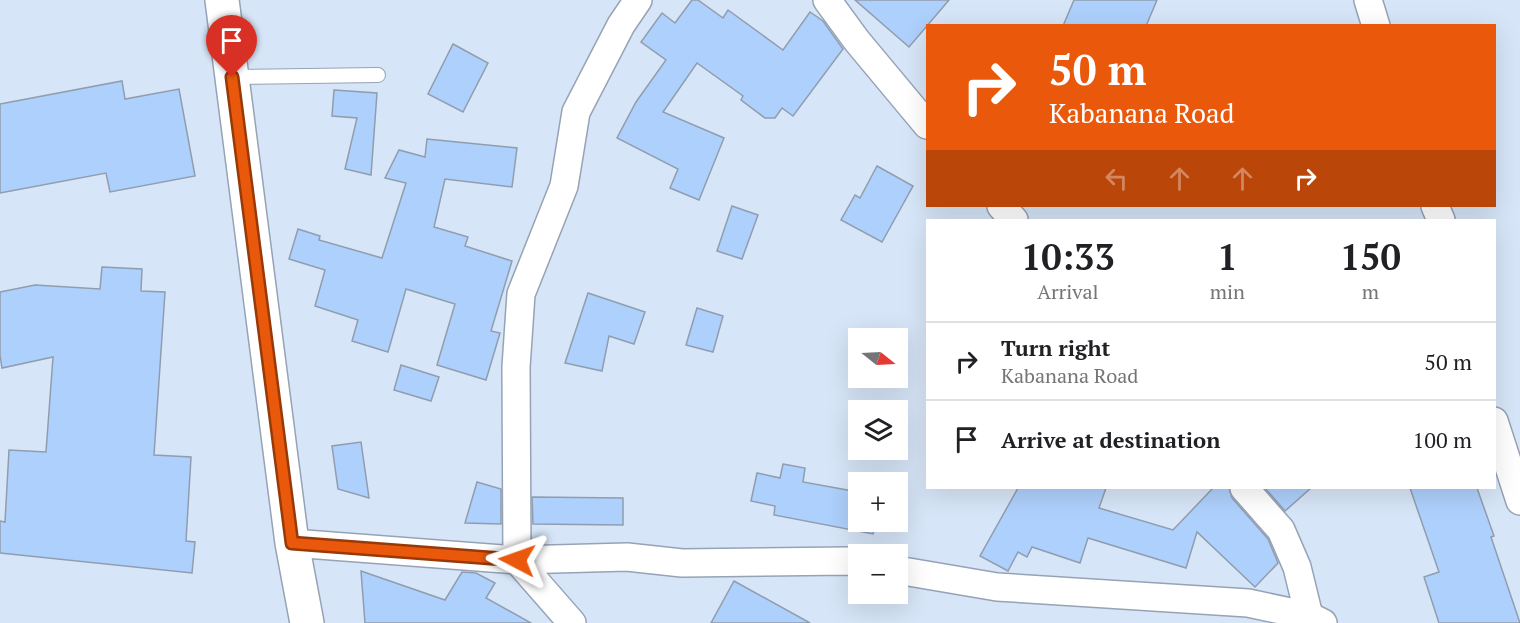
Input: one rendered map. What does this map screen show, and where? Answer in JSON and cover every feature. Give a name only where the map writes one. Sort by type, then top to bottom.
[{"type":"street","points":[[222,0],[292,543],[306,623]]},
{"type":"street","points":[[572,623],[517,560],[516,368],[520,294],[564,186],[576,112],[621,25],[638,0]]},
{"type":"street","points":[[827,0],[857,41],[926,124]]},
{"type":"street","points":[[1368,0],[1375,24]]},
{"type":"street","points":[[1002,207],[1013,219]]},
{"type":"street","points":[[1496,427],[1520,501]]},
{"type":"street","points":[[1245,489],[1281,530],[1297,567],[1313,621]]},
{"type":"street","points":[[292,543],[517,560],[627,557],[681,563],[848,561]]},
{"type":"street","points":[[908,572],[997,587],[1248,603],[1313,621]]},
{"type":"lane","points":[[232,77],[378,75]]},
{"type":"building","points":[[692,0],[698,0],[723,18],[728,10],[783,50],[810,12],[823,21],[843,49],[793,116],[782,108],[775,118],[765,118],[741,100],[743,96],[697,63],[663,112],[724,138],[699,200],[670,188],[678,169],[617,138],[636,102],[666,60],[641,42],[662,13],[675,23]]},
{"type":"building","points":[[855,0],[949,0],[929,24],[926,24],[909,47]]},
{"type":"building","points":[[1074,0],[1157,0],[1147,24],[1064,24]]},
{"type":"building","points":[[453,44],[488,63],[463,112],[428,94]]},
{"type":"building","points":[[122,81],[125,99],[179,89],[195,176],[110,192],[106,173],[0,193],[0,104]]},
{"type":"building","points":[[334,90],[377,93],[371,175],[345,169],[357,118],[332,116]]},
{"type":"building","points":[[427,139],[517,148],[512,187],[445,179],[434,227],[468,237],[465,246],[512,261],[491,331],[500,333],[486,380],[437,365],[455,304],[406,289],[388,352],[352,341],[358,320],[315,306],[325,270],[289,259],[298,229],[320,236],[319,240],[382,258],[406,183],[385,178],[399,150],[425,157]]},
{"type":"building","points":[[877,166],[913,186],[882,242],[841,220],[855,195],[860,198]]},
{"type":"building","points":[[732,206],[758,215],[742,259],[717,251]]},
{"type":"building","points":[[102,267],[142,269],[141,291],[165,292],[154,455],[191,457],[186,541],[195,542],[192,573],[0,553],[0,521],[5,522],[9,450],[46,452],[53,357],[2,368],[0,292],[35,285],[100,289]]},
{"type":"building","points":[[588,293],[645,312],[634,344],[609,336],[602,371],[565,363]]},
{"type":"building","points":[[697,308],[723,316],[713,352],[686,345]]},
{"type":"building","points":[[401,365],[439,377],[431,401],[394,390]]},
{"type":"building","points":[[361,442],[369,498],[338,489],[332,446]]},
{"type":"building","points":[[783,464],[805,468],[803,482],[848,490],[848,529],[774,515],[775,506],[751,501],[757,473],[780,478]]},
{"type":"building","points":[[477,482],[501,489],[501,524],[465,523]]},
{"type":"building","points":[[1017,489],[1106,489],[1099,508],[1173,530],[1212,489],[1229,489],[1232,498],[1268,539],[1278,563],[1255,587],[1197,532],[1186,568],[1088,538],[1080,563],[1032,547],[1027,557],[1018,552],[1008,571],[980,556]]},
{"type":"building","points":[[1266,489],[1310,489],[1285,511]]},
{"type":"building","points":[[1410,489],[1477,489],[1520,623],[1439,623],[1424,577],[1439,572]]},
{"type":"building","points":[[532,497],[623,498],[623,525],[533,524]]},
{"type":"building","points":[[361,571],[445,600],[462,572],[476,573],[495,583],[486,598],[531,623],[365,623]]},
{"type":"building","points":[[734,581],[810,623],[711,623]]},
{"type":"route","points":[[232,77],[292,543],[517,560]]}]
